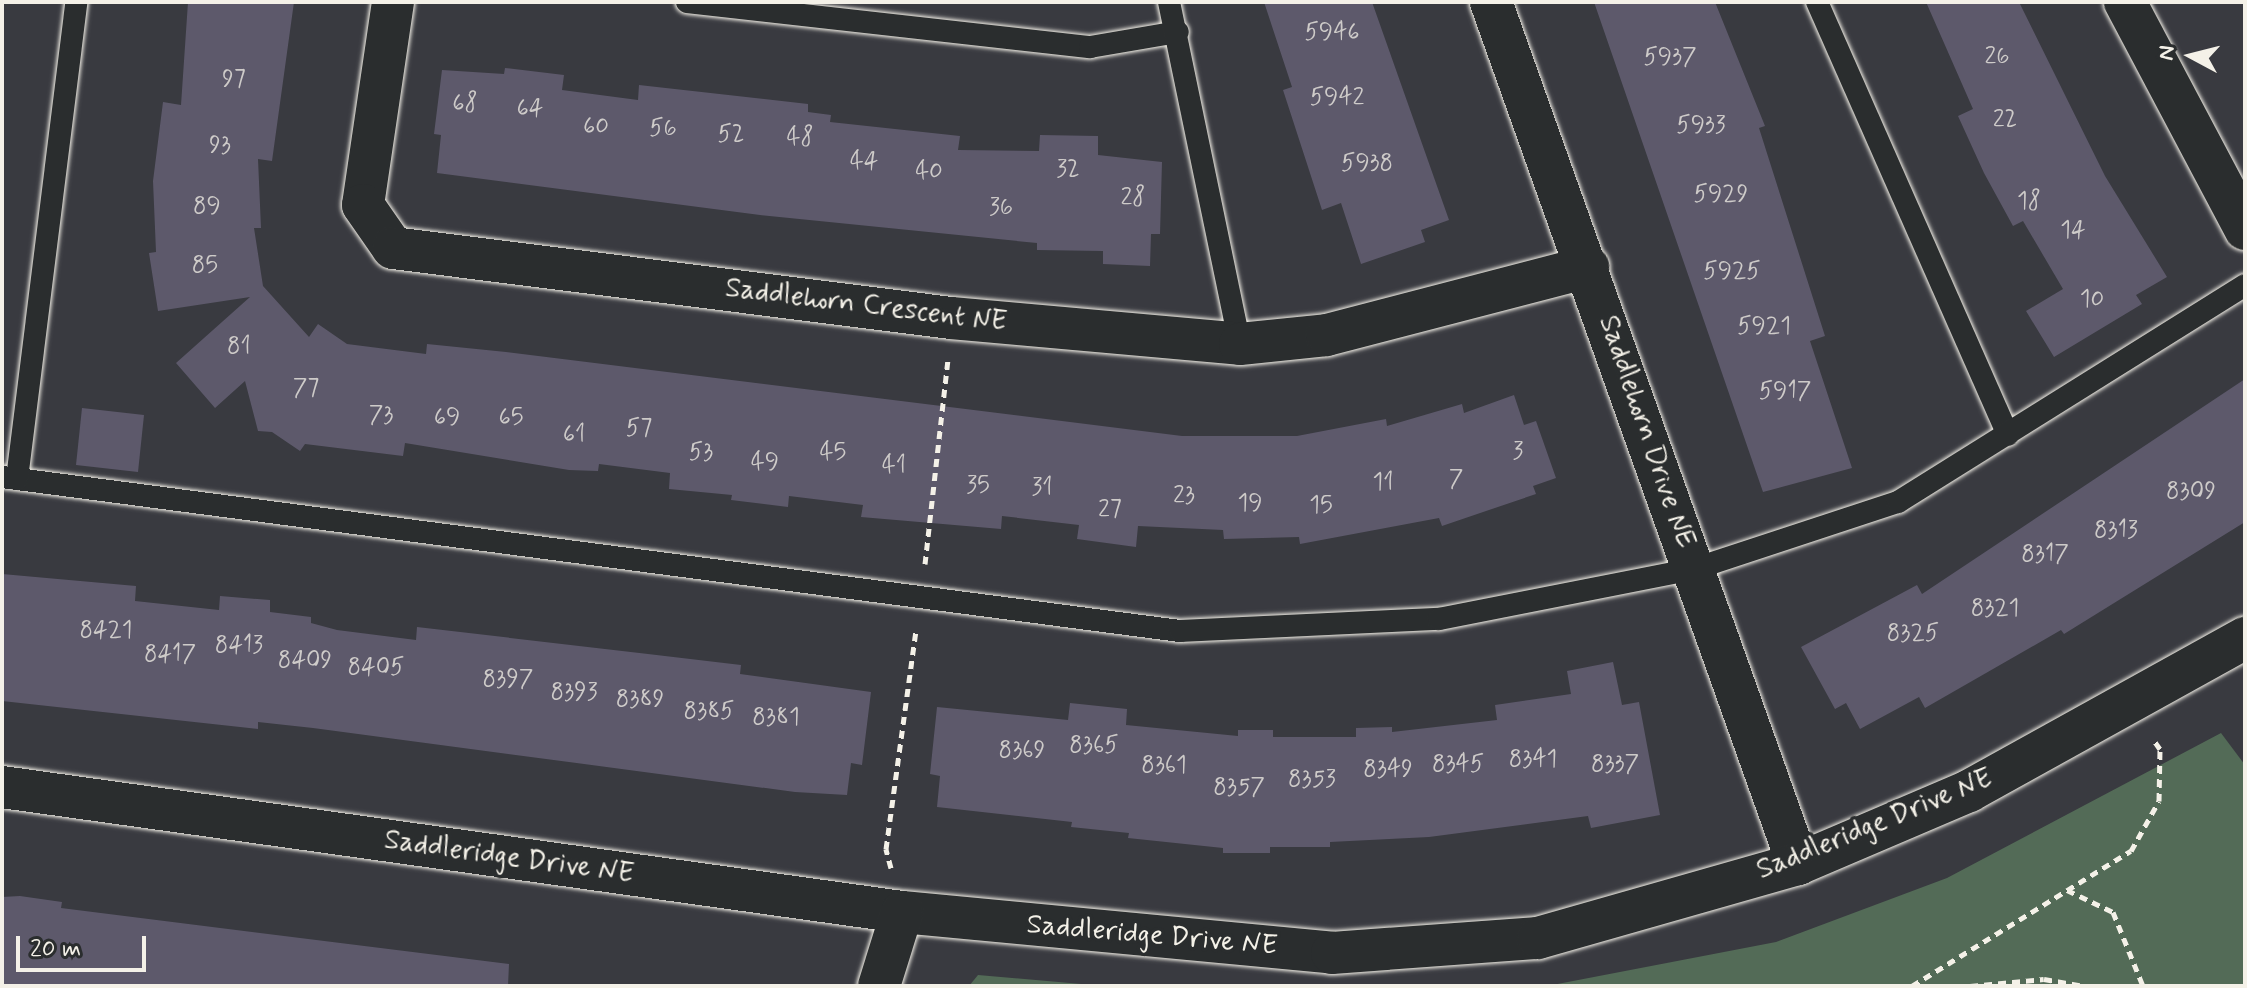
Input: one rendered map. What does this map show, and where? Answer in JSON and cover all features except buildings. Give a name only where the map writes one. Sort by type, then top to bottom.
[{"type":"street","name":"Saddlehorn Crescent NE","points":[[393,2],[363,205],[393,248],[951,318],[1240,344],[1327,335],[1588,267]]},
{"type":"street","name":"Saddlehorn Drive NE","points":[[1491,2],[1588,267],[1798,864]]},
{"type":"street","points":[[2135,6],[2245,229]]},
{"type":"street","name":"Saddleridge Drive NE","points":[[2,787],[902,912],[1332,953],[1538,938],[1798,864],[1969,791],[2245,638]]},
{"type":"street","points":[[879,986],[902,912]]},
{"type":"lane","points":[[76,2],[10,478],[1180,631],[1439,619],[1694,569],[1898,502],[2245,285]]},
{"type":"lane","points":[[687,2],[1090,47],[1178,32]]},
{"type":"lane","points":[[1169,2],[1178,32],[1240,344]]},
{"type":"lane","points":[[1817,2],[2008,435]]},
{"type":"path","points":[[1912,986],[2131,851],[2159,801],[2160,749],[2129,703]]},
{"type":"path","points":[[2066,889],[2113,912],[2143,986]]},
{"type":"path","points":[[1970,986],[2044,979],[2082,986]]},
{"type":"path","points":[[954,986],[961,986]]},
{"type":"green space","points":[[2221,733],[2245,765],[2245,986],[1547,986],[1776,942],[1947,878]]},
{"type":"green space","points":[[978,975],[1104,986],[969,986]]}]
